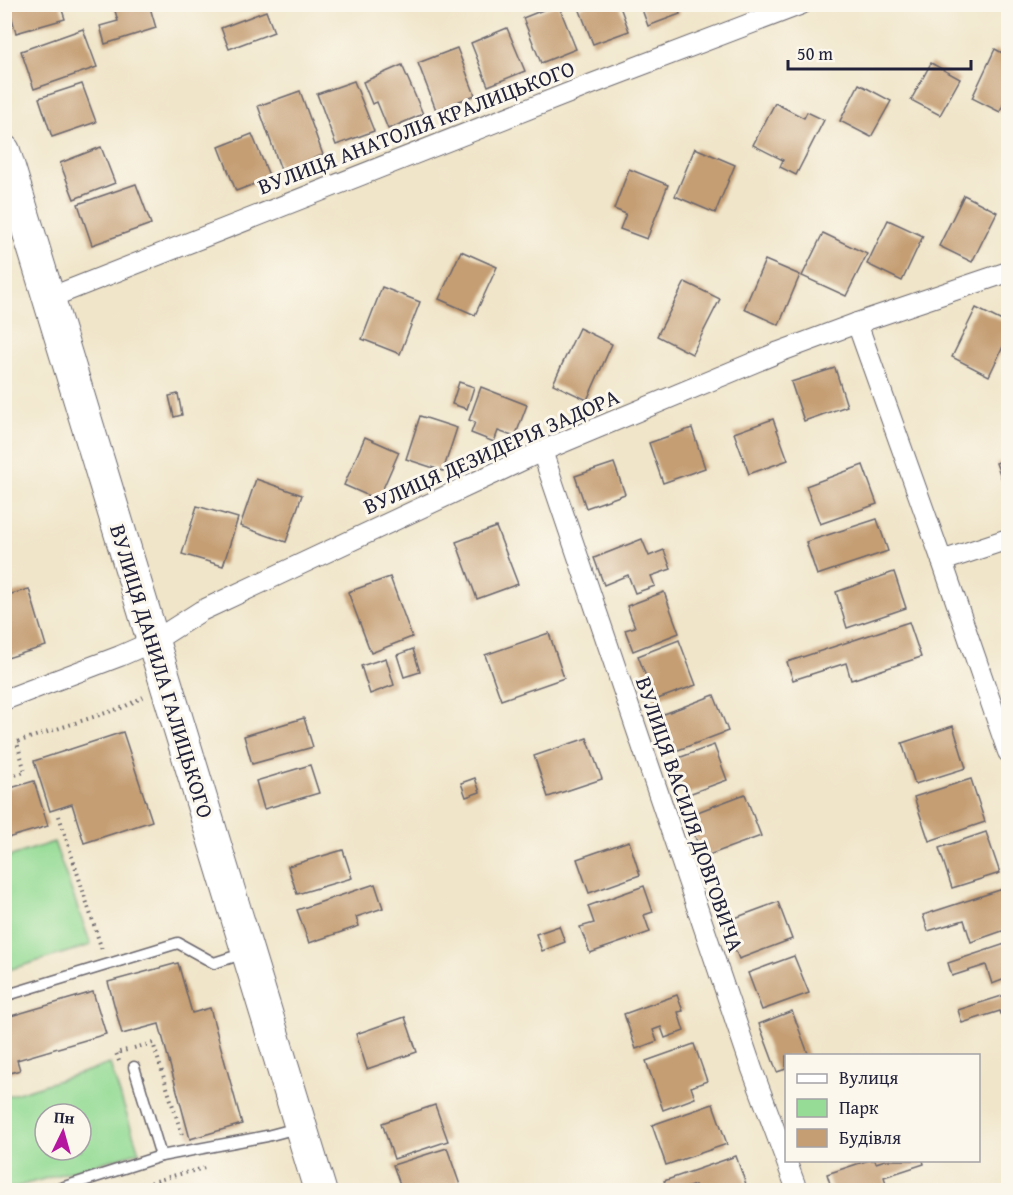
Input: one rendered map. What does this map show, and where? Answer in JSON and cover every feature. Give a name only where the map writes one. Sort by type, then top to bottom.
[{"type":"main road","name":"ВУЛИЦЯ ДАНИЛА ГАЛИЦЬКОГО","points":[[4,151],[320,1191]]},
{"type":"street","name":"ВУЛИЦЯ АНАТОЛІЯ КРАЛИЦЬКОГО","points":[[49,298],[584,87],[802,4]]},
{"type":"street","name":"ВУЛИЦЯ ДЕЗИДЕРІЯ ЗАДОРА","points":[[4,700],[154,641],[201,611],[542,451],[779,352],[1008,272]]},
{"type":"street","points":[[857,323],[1008,752]]},
{"type":"street","name":"ВУЛИЦЯ ВАСИЛЯ ДОВГОВИЧА","points":[[542,451],[752,1069],[785,1158]]},
{"type":"street","points":[[942,561],[1008,539]]},
{"type":"street","name":"ВУЛИЦЯ ВАСИЛЯ ДОВГОВИЧА","points":[[786,1162],[797,1191]]},
{"type":"lane","points":[[4,996],[178,943],[214,963],[247,952]]},
{"type":"lane","points":[[134,1066],[161,1156]]},
{"type":"lane","points":[[55,1191],[161,1156],[267,1136],[301,1127]]},
{"type":"path","points":[[4,778],[25,772],[17,742],[124,707],[134,701]]},
{"type":"path","points":[[59,816],[106,965]]},
{"type":"path","points":[[128,1191],[205,1168]]},
{"type":"green space","points":[[54,842],[91,945],[5,971],[5,858]]},
{"type":"green space","points":[[110,1064],[139,1152],[5,1190],[5,1097]]},
{"type":"building","points":[[8,4],[60,4],[65,19],[16,33]]},
{"type":"building","points":[[113,4],[149,4],[156,28],[105,44],[100,26],[118,21]]},
{"type":"building","points":[[558,4],[576,49],[541,63],[523,18]]},
{"type":"building","points":[[588,4],[619,4],[629,31],[593,44],[579,8]]},
{"type":"building","points":[[640,4],[677,4],[680,14],[648,26]]},
{"type":"building","points":[[266,11],[274,32],[229,49],[221,28]]},
{"type":"building","points":[[507,28],[525,71],[488,86],[471,43]]},
{"type":"building","points":[[83,29],[97,67],[34,89],[21,51]]},
{"type":"building","points":[[457,48],[475,95],[436,110],[418,63]]},
{"type":"building","points":[[995,49],[1008,56],[1008,94],[1000,112],[972,98]]},
{"type":"building","points":[[931,63],[960,79],[940,115],[911,100]]},
{"type":"building","points":[[402,65],[423,114],[388,129],[377,102],[372,104],[363,82]]},
{"type":"building","points":[[354,81],[374,131],[336,145],[317,94]]},
{"type":"building","points":[[82,84],[96,122],[52,137],[39,98]]},
{"type":"building","points":[[859,84],[891,101],[871,137],[840,121]]},
{"type":"building","points":[[300,91],[323,155],[281,170],[258,106]]},
{"type":"building","points":[[775,103],[804,118],[807,112],[824,120],[796,175],[780,167],[783,160],[753,145]]},
{"type":"building","points":[[252,134],[270,178],[236,191],[219,147]]},
{"type":"building","points":[[101,147],[115,183],[74,199],[60,163]]},
{"type":"building","points":[[695,148],[735,165],[715,213],[675,196]]},
{"type":"building","points":[[629,169],[668,185],[647,239],[620,229],[626,214],[614,209]]},
{"type":"building","points":[[136,184],[151,224],[92,245],[78,204]]},
{"type":"building","points":[[964,195],[997,212],[972,262],[939,246]]},
{"type":"building","points":[[888,220],[923,236],[902,281],[867,264]]},
{"type":"building","points":[[823,233],[867,254],[846,296],[802,276]]},
{"type":"building","points":[[461,251],[497,267],[475,315],[439,299]]},
{"type":"building","points":[[765,260],[800,275],[779,325],[744,309]]},
{"type":"building","points":[[685,282],[720,299],[692,354],[657,336]]},
{"type":"building","points":[[382,287],[420,302],[400,354],[362,339]]},
{"type":"building","points":[[976,308],[1008,324],[1008,336],[989,376],[952,357]]},
{"type":"building","points":[[579,328],[612,344],[587,400],[553,384]]},
{"type":"building","points":[[835,368],[847,406],[804,421],[791,382]]},
{"type":"building","points":[[459,382],[474,387],[467,409],[452,404]]},
{"type":"building","points":[[481,387],[527,405],[515,437],[498,431],[494,442],[471,433],[475,422],[469,420]]},
{"type":"building","points":[[178,394],[182,415],[174,417],[169,396]]},
{"type":"building","points":[[420,416],[457,428],[443,471],[406,459]]},
{"type":"building","points":[[773,419],[788,460],[749,474],[734,433]]},
{"type":"building","points":[[692,428],[705,468],[663,483],[649,443]]},
{"type":"building","points":[[365,437],[399,452],[378,500],[344,485]]},
{"type":"building","points":[[1008,459],[1008,496],[996,463]]},
{"type":"building","points":[[614,463],[625,494],[586,508],[575,476]]},
{"type":"building","points":[[863,465],[877,504],[820,524],[806,486]]},
{"type":"building","points":[[256,479],[302,495],[286,542],[240,526]]},
{"type":"building","points":[[197,506],[238,518],[223,566],[182,554]]},
{"type":"building","points":[[877,519],[888,551],[817,575],[806,542]]},
{"type":"building","points":[[496,527],[518,584],[477,599],[456,542]]},
{"type":"building","points":[[642,539],[649,556],[664,550],[671,569],[651,576],[655,586],[635,593],[628,575],[604,585],[594,558]]},
{"type":"building","points":[[894,572],[906,608],[847,628],[836,592]]},
{"type":"building","points":[[390,577],[412,637],[371,653],[348,592]]},
{"type":"building","points":[[29,589],[46,646],[4,659],[4,596]]},
{"type":"building","points":[[664,592],[679,633],[633,651],[625,630],[635,627],[627,606]]},
{"type":"building","points":[[909,622],[921,657],[851,680],[846,663],[793,680],[787,662]]},
{"type":"building","points":[[549,633],[564,678],[501,700],[485,655]]},
{"type":"building","points":[[679,640],[696,685],[655,700],[638,656]]},
{"type":"building","points":[[413,649],[420,672],[404,677],[397,655]]},
{"type":"building","points":[[386,658],[394,685],[370,694],[361,666]]},
{"type":"building","points":[[714,695],[728,731],[673,752],[659,716]]},
{"type":"building","points":[[304,718],[313,747],[252,764],[244,736]]},
{"type":"building","points":[[953,726],[966,768],[915,784],[902,743]]},
{"type":"building","points":[[123,732],[152,821],[84,843],[72,804],[50,811],[34,761]]},
{"type":"building","points":[[587,738],[602,779],[548,797],[534,756]]},
{"type":"building","points":[[714,745],[727,780],[686,795],[673,760]]},
{"type":"building","points":[[310,765],[319,793],[264,809],[256,781]]},
{"type":"building","points":[[475,778],[480,792],[466,797],[461,783]]},
{"type":"building","points":[[971,779],[985,822],[929,841],[914,797]]},
{"type":"building","points":[[34,781],[48,826],[4,839],[4,790]]},
{"type":"building","points":[[745,794],[761,836],[703,857],[687,816]]},
{"type":"building","points":[[986,832],[1000,873],[952,888],[939,848]]},
{"type":"building","points":[[629,841],[640,875],[589,893],[577,859]]},
{"type":"building","points":[[343,850],[352,878],[297,894],[288,866]]},
{"type":"building","points":[[375,884],[383,908],[356,917],[359,926],[309,943],[297,910]]},
{"type":"building","points":[[644,886],[653,912],[644,915],[650,932],[590,953],[580,927],[594,923],[588,906]]},
{"type":"building","points":[[1006,888],[1008,929],[971,942],[964,920],[928,931],[923,915]]},
{"type":"building","points":[[778,902],[792,939],[739,959],[724,922]]},
{"type":"building","points":[[559,926],[565,942],[542,951],[536,934]]},
{"type":"building","points":[[1008,943],[1008,978],[992,984],[986,965],[952,976],[948,963]]},
{"type":"building","points":[[794,956],[809,993],[762,1010],[748,973]]},
{"type":"building","points":[[178,963],[192,1013],[210,1008],[242,1124],[190,1139],[159,1024],[122,1034],[108,982]]},
{"type":"building","points":[[93,992],[106,1034],[17,1060],[20,1070],[4,1075],[4,1031],[6,1030],[4,1018]]},
{"type":"building","points":[[1008,994],[1008,1035],[1000,1011],[962,1023],[958,1010]]},
{"type":"building","points":[[677,995],[683,1011],[678,1012],[684,1031],[665,1038],[661,1027],[653,1030],[657,1041],[636,1049],[624,1014]]},
{"type":"building","points":[[792,1011],[808,1054],[785,1054],[785,1069],[777,1072],[759,1024]]},
{"type":"building","points":[[405,1017],[417,1052],[367,1069],[356,1034]]},
{"type":"building","points":[[694,1044],[707,1081],[691,1087],[695,1098],[663,1110],[646,1061]]},
{"type":"building","points":[[713,1104],[727,1144],[666,1165],[652,1125]]},
{"type":"building","points":[[435,1105],[448,1141],[394,1159],[382,1123]]},
{"type":"building","points":[[447,1148],[461,1188],[402,1190],[393,1165]]},
{"type":"building","points":[[736,1156],[748,1190],[697,1190],[695,1185],[680,1190],[668,1190],[664,1181]]},
{"type":"building","points":[[863,1162],[924,1162],[924,1164],[884,1177],[888,1190],[832,1190],[827,1174]]}]
